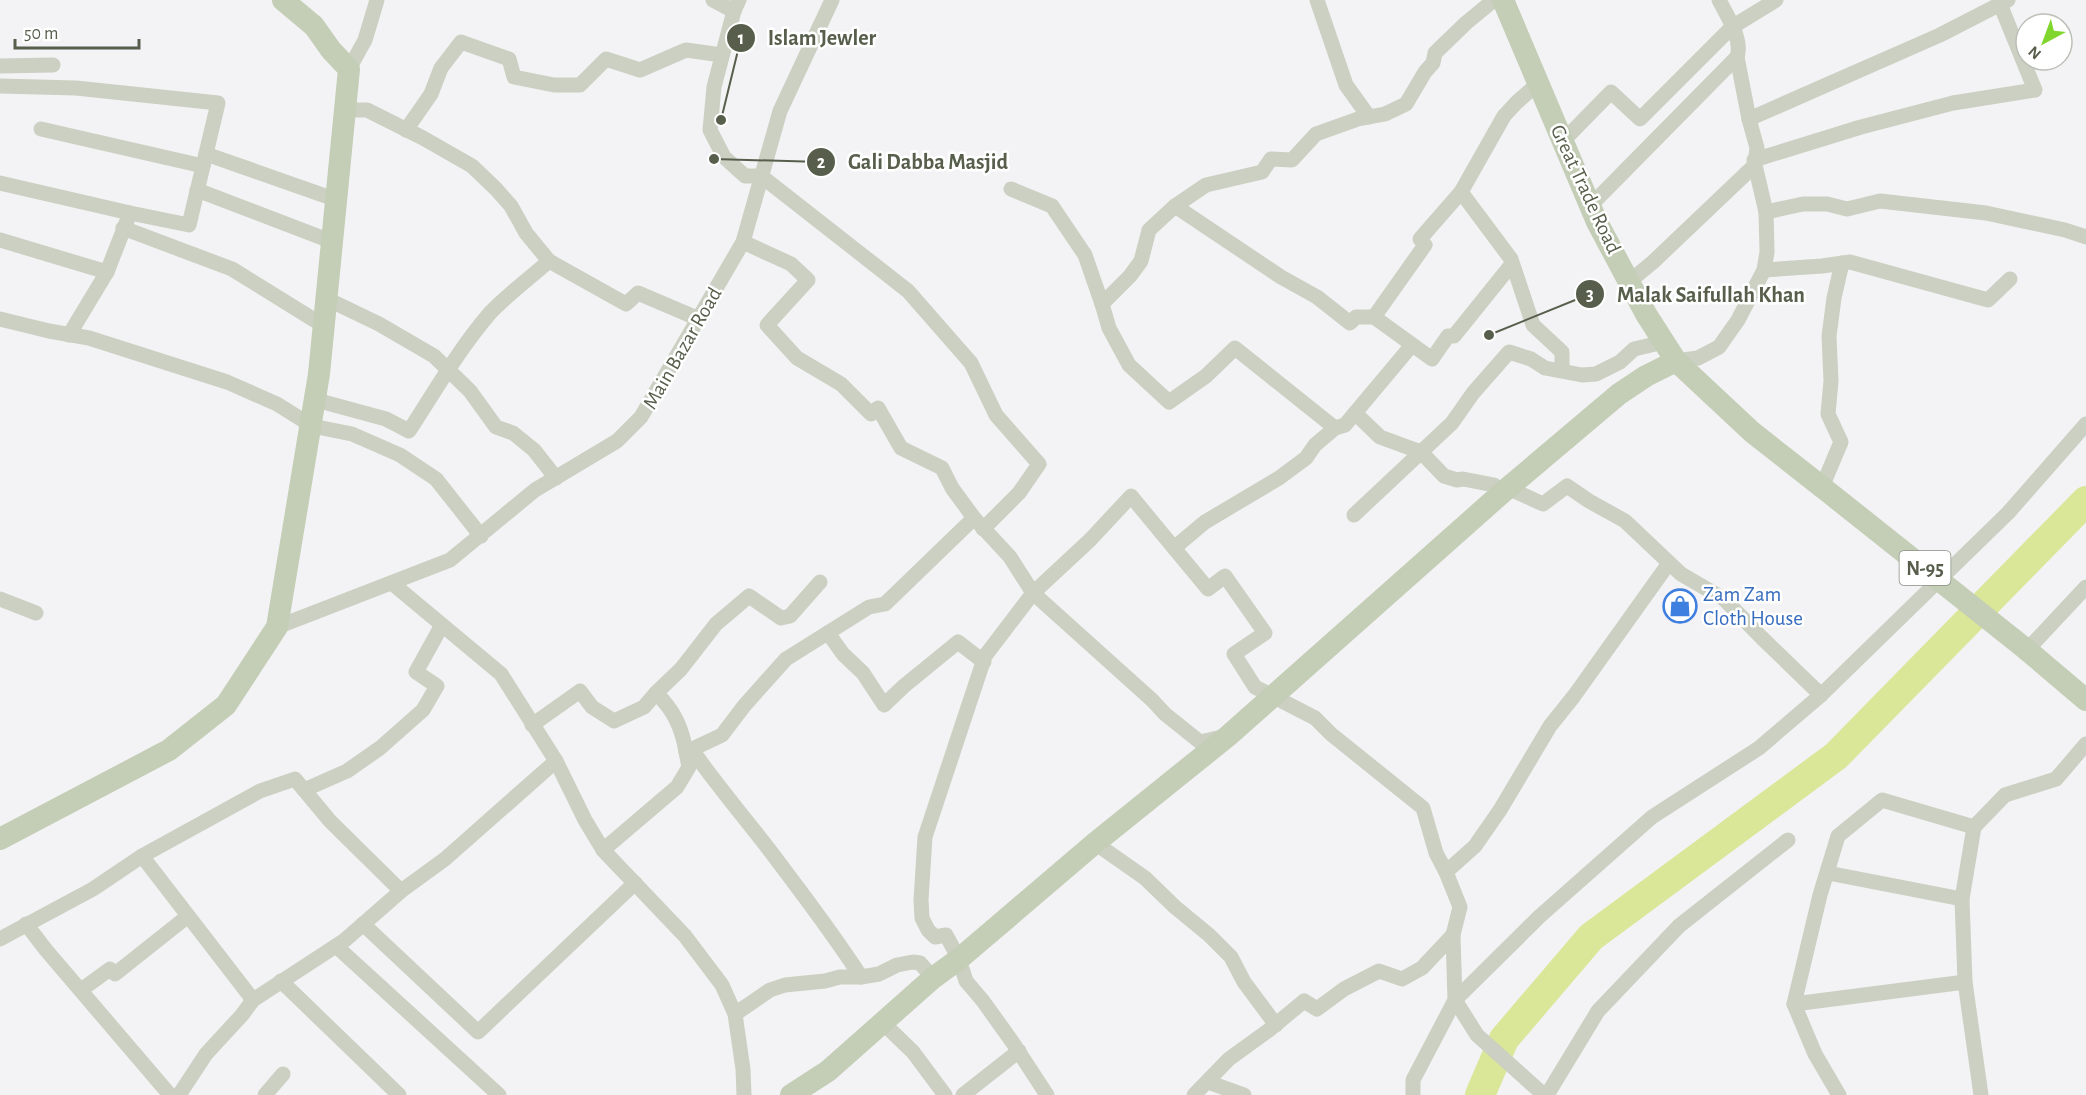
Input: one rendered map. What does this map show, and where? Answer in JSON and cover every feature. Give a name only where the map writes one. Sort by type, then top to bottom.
[{"type":"main road","points":[[0,839],[169,750],[226,705],[278,627],[283,583],[316,400],[349,69],[331,50],[314,26],[283,0]]},
{"type":"main road","name":"Great Trade Road","points":[[1503,0],[1597,222],[1670,351],[1752,432],[1822,487]]},
{"type":"main road","points":[[794,1094],[828,1071],[933,978],[959,959],[1095,843],[1228,736],[1505,490],[1619,394],[1646,376],[1670,351]]},
{"type":"main road","name":"N-95","points":[[1822,487],[2028,650],[2086,700]]},
{"type":"street","points":[[349,69],[365,40],[377,0]]},
{"type":"street","points":[[690,752],[722,735],[744,706],[786,660],[869,607],[885,604],[978,524],[1019,493],[1039,464],[996,415],[971,363],[908,291],[761,176],[745,176],[724,156],[710,130],[714,87],[736,5],[713,0]]},
{"type":"street","name":"Main Bazar Road","points":[[278,627],[450,560],[536,490],[617,441],[641,417],[743,242],[780,111],[832,0]]},
{"type":"street","points":[[1317,0],[1346,85],[1369,117]]},
{"type":"street","points":[[1102,304],[1130,276],[1141,261],[1149,230],[1175,206],[1206,185],[1262,172],[1271,159],[1292,160],[1316,134],[1385,114],[1406,104],[1433,63],[1435,52],[1494,0]]},
{"type":"street","points":[[1354,515],[1452,423],[1473,393],[1509,352],[1531,359],[1545,368],[1582,375],[1596,374],[1620,362],[1634,349],[1670,351],[1698,358],[1719,347],[1738,320],[1764,270],[1767,252],[1766,212],[1755,162],[1757,148],[1737,57],[1739,49],[1732,27],[1719,0]]},
{"type":"street","points":[[1563,141],[1611,92],[1640,119],[1732,27],[1776,0]]},
{"type":"street","points":[[1630,281],[1653,262],[1755,162],[1861,127],[1953,103],[2035,90],[2004,2],[1940,35],[1749,119]]},
{"type":"street","points":[[406,130],[430,94],[441,68],[461,42],[509,59],[514,77],[554,86],[580,85],[606,59],[640,70],[686,50],[722,55]]},
{"type":"street","points":[[1590,206],[1737,57]]},
{"type":"street","points":[[0,66],[53,65]]},
{"type":"street","points":[[1374,317],[1425,245],[1420,239],[1461,192],[1504,117],[1539,83]]},
{"type":"street","points":[[0,86],[76,88],[218,103],[189,225],[0,183]]},
{"type":"street","points":[[345,110],[368,110],[472,166],[511,206],[526,233],[549,261],[626,304],[638,293],[699,319]]},
{"type":"street","points":[[41,129],[204,160],[337,200]]},
{"type":"street","points":[[1011,189],[1052,206],[1085,255],[1109,328],[1129,365],[1169,402],[1206,376],[1235,348],[1335,428]]},
{"type":"street","points":[[197,190],[333,242]]},
{"type":"street","points":[[1461,192],[1511,259],[1533,325],[1562,352],[1562,365],[1559,370]]},
{"type":"street","points":[[1766,212],[1803,204],[1827,204],[1847,209],[1880,201],[1986,213],[2065,230],[2086,237]]},
{"type":"street","points":[[1175,206],[1281,277],[1317,297],[1350,323],[1356,317],[1374,317],[1431,359],[1448,336],[1454,336],[1512,264]]},
{"type":"street","points":[[69,334],[107,272],[130,213]]},
{"type":"street","points":[[123,228],[232,269],[324,326]]},
{"type":"street","points":[[0,240],[107,272]]},
{"type":"street","points":[[743,242],[791,264],[808,280],[767,325],[797,358],[841,384],[871,414],[878,408],[901,448],[942,468],[952,488],[978,524],[1010,556],[1034,594],[1165,714],[1200,742],[1228,736]]},
{"type":"street","points":[[316,400],[386,419],[409,431],[463,348],[492,311],[549,261]]},
{"type":"street","points":[[1764,270],[1850,262],[1988,300],[2010,279]]},
{"type":"street","points":[[1822,487],[1841,442],[1828,414],[1831,381],[1828,336],[1842,263]]},
{"type":"street","points":[[327,299],[380,324],[434,356],[470,391],[496,427],[513,433],[534,450],[556,478]]},
{"type":"street","points":[[0,319],[89,338],[227,382],[277,404],[312,426],[352,434],[400,455],[436,479],[480,536]]},
{"type":"street","points":[[1174,548],[1205,522],[1279,478],[1306,458],[1316,445],[1335,428],[1345,425],[1412,345]]},
{"type":"street","points":[[1355,413],[1380,437],[1420,452],[1444,476],[1494,485],[1543,504],[1567,486],[1625,521],[1682,574],[1724,599],[1821,695]]},
{"type":"street","points":[[1413,1095],[1413,1080],[1455,1000],[1540,916],[1652,817],[1759,748],[1821,695],[2008,513],[2086,424]]},
{"type":"street","points":[[1047,1095],[983,1001],[966,981],[959,959],[946,935],[935,937],[928,930],[922,918],[925,837],[985,656],[1034,594],[1090,540],[1131,496],[1208,589],[1225,576],[1266,633],[1234,654],[1255,687],[1316,718],[1331,734],[1423,808],[1436,853],[1460,907],[1453,935],[1455,1000],[1477,1035],[1546,1095],[1598,1011],[1679,926],[1788,840]]},
{"type":"street","points":[[1446,872],[1475,846],[1500,810],[1550,726],[1669,563]]},
{"type":"street","points":[[532,725],[580,691],[592,707],[614,721],[644,707],[681,669],[716,624],[749,596],[781,618],[790,616],[820,582]]},
{"type":"street","points":[[393,584],[501,674],[556,761],[585,820],[603,850],[685,936],[722,985],[735,1014],[743,1069],[744,1095]]},
{"type":"street","points":[[2028,650],[2086,587]]},
{"type":"street","points":[[0,599],[36,613]]},
{"type":"street","points":[[304,790],[347,771],[380,748],[423,710],[437,686],[416,672],[442,625]]},
{"type":"street","points":[[828,633],[843,654],[863,673],[884,705],[958,642],[984,662]]},
{"type":"street","points":[[656,693],[667,704],[683,730],[690,752],[780,864],[839,943],[861,977]]},
{"type":"street","points":[[1981,1095],[1965,982],[1962,899],[1974,827],[2005,795],[2056,779],[2086,744]]},
{"type":"street","points":[[603,850],[677,787],[689,766],[690,752]]},
{"type":"street","points":[[179,1095],[206,1054],[242,1015],[252,1000],[336,946],[401,891],[445,859],[556,761]]},
{"type":"street","points":[[0,939],[93,889],[142,856],[260,791],[295,779],[330,821],[401,891]]},
{"type":"street","points":[[1839,1095],[1815,1054],[1794,1004],[1820,895],[1838,836],[1882,800],[1974,827]]},
{"type":"street","points":[[1095,843],[1145,878],[1231,957],[1244,982],[1276,1025]]},
{"type":"street","points":[[142,856],[252,1000]]},
{"type":"street","points":[[1828,873],[1962,899]]},
{"type":"street","points":[[363,924],[478,1032],[635,883]]},
{"type":"street","points":[[81,990],[110,969],[115,974],[188,916]]},
{"type":"street","points":[[26,924],[170,1095]]},
{"type":"street","points":[[1194,1095],[1230,1059],[1304,1001],[1317,1009],[1344,989],[1379,971],[1402,979],[1422,968],[1453,935]]},
{"type":"street","points":[[336,946],[499,1095]]},
{"type":"street","points":[[735,1014],[770,990],[784,985],[879,974],[897,965],[913,962],[920,963],[933,978]]},
{"type":"street","points":[[281,981],[399,1095]]},
{"type":"street","points":[[1794,1004],[1965,982]]},
{"type":"street","points":[[883,1023],[913,1052],[945,1095]]},
{"type":"street","points":[[963,1095],[1018,1051]]},
{"type":"street","points":[[265,1095],[283,1074]]},
{"type":"street","points":[[1208,1082],[1244,1095]]},
{"type":"waterway","points":[[1480,1095],[1504,1039],[1591,937],[1836,756],[2086,501]]},
{"type":"place","name":"Islam Jewler","points":[[721,120]]},
{"type":"place","name":"Gali Dabba Masjid","points":[[714,159]]},
{"type":"place","name":"Malak Saifullah Khan","points":[[1489,335]]},
{"type":"place","name":"Zam Zam Cloth House","points":[[1680,606]]}]
